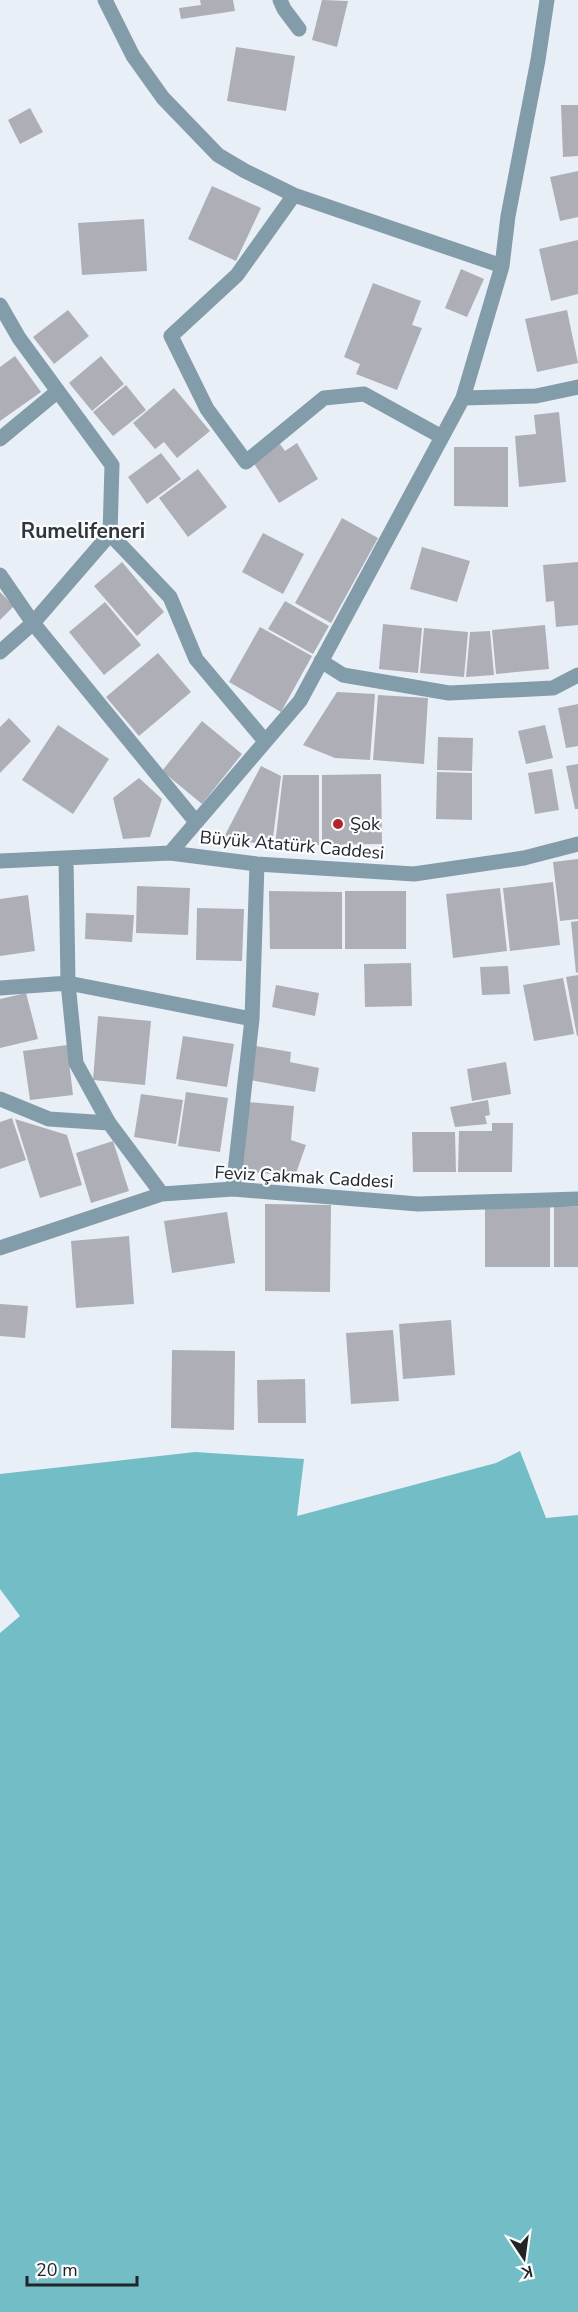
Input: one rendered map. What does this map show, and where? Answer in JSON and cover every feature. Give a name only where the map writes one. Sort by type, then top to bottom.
[{"type":"street","points":[[105,0],[139,65],[163,98],[218,155],[294,195],[502,266]]},
{"type":"street","points":[[280,0],[299,29]]},
{"type":"street","points":[[170,853],[300,701],[463,398],[502,266],[508,216],[538,60],[547,0]]},
{"type":"street","points":[[294,195],[237,275],[171,336],[207,409],[246,462],[324,398],[364,394],[442,437]]},
{"type":"street","points":[[0,305],[19,338],[112,465],[110,534],[33,623],[0,652]]},
{"type":"street","points":[[463,398],[536,396],[578,387]]},
{"type":"street","points":[[0,439],[58,391]]},
{"type":"street","points":[[110,534],[170,597],[196,659],[265,741]]},
{"type":"street","points":[[0,574],[33,623],[196,822]]},
{"type":"street","points":[[321,662],[343,675],[449,693],[553,688],[578,675]]},
{"type":"street","name":"Büyük Atatürk Caddesi","points":[[0,861],[170,853],[257,864],[414,874],[524,858],[578,844]]},
{"type":"street","points":[[66,858],[68,983],[76,1064],[109,1123],[162,1194]]},
{"type":"street","points":[[233,1189],[252,1019],[257,864]]},
{"type":"street","points":[[0,988],[68,983],[252,1019]]},
{"type":"street","points":[[0,1099],[49,1119],[109,1123]]},
{"type":"street","name":"Feviz Çakmak Caddesi","points":[[0,1248],[162,1194],[233,1189],[418,1204],[578,1199]]},
{"type":"water","points":[[520,1451],[546,1518],[578,1515],[578,2312],[0,2312],[0,1633],[20,1616],[0,1589],[0,1474],[195,1452],[304,1459],[297,1516],[496,1463]]},
{"type":"building","points":[[200,0],[233,0],[235,11],[181,19],[179,8],[201,5]]},
{"type":"building","points":[[322,0],[348,1],[337,47],[312,40]]},
{"type":"building","points":[[236,47],[295,56],[286,111],[227,101]]},
{"type":"building","points":[[561,105],[578,105],[578,156],[563,157]]},
{"type":"building","points":[[30,108],[43,132],[20,144],[8,120]]},
{"type":"building","points":[[578,171],[578,217],[560,221],[550,177]]},
{"type":"building","points":[[212,186],[261,208],[236,261],[188,239]]},
{"type":"building","points":[[144,219],[147,271],[82,275],[78,223]]},
{"type":"building","points":[[578,240],[578,294],[551,301],[539,249]]},
{"type":"building","points":[[461,269],[484,279],[467,317],[445,308]]},
{"type":"building","points":[[373,283],[421,301],[412,325],[422,328],[397,390],[356,374],[360,364],[344,357]]},
{"type":"building","points":[[68,310],[89,336],[54,364],[33,337]]},
{"type":"building","points":[[567,310],[578,363],[537,372],[525,319]]},
{"type":"building","points":[[15,356],[41,392],[0,421],[0,367]]},
{"type":"building","points":[[101,356],[124,384],[92,411],[69,383]]},
{"type":"building","points":[[126,385],[146,410],[113,436],[93,412]]},
{"type":"building","points":[[174,388],[210,431],[177,458],[164,442],[155,449],[133,423]]},
{"type":"building","points":[[559,412],[566,482],[519,487],[515,436],[536,434],[534,415]]},
{"type":"building","points":[[297,443],[318,479],[279,503],[253,462],[280,444],[285,451]]},
{"type":"building","points":[[454,447],[508,447],[508,507],[454,506]]},
{"type":"building","points":[[161,453],[181,479],[147,504],[128,477]]},
{"type":"building","points":[[198,469],[227,507],[188,537],[159,498]]},
{"type":"building","points":[[342,518],[378,538],[331,623],[295,603]]},
{"type":"building","points":[[263,533],[304,554],[283,594],[242,572]]},
{"type":"building","points":[[422,547],[470,561],[457,602],[410,589]]},
{"type":"building","points":[[122,562],[164,612],[137,636],[94,586]]},
{"type":"building","points":[[578,562],[578,625],[556,627],[554,601],[546,602],[543,565]]},
{"type":"building","points":[[0,592],[14,606],[0,620]]},
{"type":"building","points":[[285,601],[329,626],[313,654],[268,629]]},
{"type":"building","points":[[105,602],[141,645],[104,675],[69,632]]},
{"type":"building","points":[[383,624],[422,628],[418,673],[379,669]]},
{"type":"building","points":[[545,625],[549,669],[496,674],[492,630]]},
{"type":"building","points":[[260,627],[312,656],[281,712],[229,682]]},
{"type":"building","points":[[424,628],[468,632],[464,677],[420,673]]},
{"type":"building","points":[[490,631],[494,675],[466,677],[470,632]]},
{"type":"building","points":[[158,653],[191,692],[139,736],[106,697]]},
{"type":"building","points":[[337,692],[375,694],[370,760],[335,758],[303,745]]},
{"type":"building","points":[[378,695],[428,698],[424,764],[373,760]]},
{"type":"building","points":[[578,704],[578,746],[566,748],[558,708]]},
{"type":"building","points":[[9,718],[31,741],[0,773],[0,727]]},
{"type":"building","points":[[202,721],[242,754],[202,804],[162,771]]},
{"type":"building","points":[[58,725],[109,759],[73,814],[22,780]]},
{"type":"building","points":[[545,725],[553,758],[526,764],[518,731]]},
{"type":"building","points":[[438,737],[473,738],[472,771],[437,770]]},
{"type":"building","points":[[578,764],[578,809],[575,809],[566,766]]},
{"type":"building","points":[[261,766],[281,776],[272,845],[223,839]]},
{"type":"building","points":[[552,769],[559,810],[535,814],[528,773]]},
{"type":"building","points":[[437,772],[472,773],[472,820],[436,819]]},
{"type":"building","points":[[381,774],[382,844],[322,845],[322,775]]},
{"type":"building","points":[[283,775],[319,775],[319,845],[275,845]]},
{"type":"building","points":[[139,778],[162,799],[150,837],[123,839],[113,798]]},
{"type":"building","points":[[578,859],[578,919],[560,921],[553,862]]},
{"type":"building","points":[[553,882],[560,945],[510,951],[503,888]]},
{"type":"building","points":[[137,886],[190,888],[188,935],[136,933]]},
{"type":"building","points":[[500,888],[507,951],[453,958],[446,894]]},
{"type":"building","points":[[269,891],[342,892],[342,949],[270,949]]},
{"type":"building","points":[[345,891],[406,891],[406,949],[345,949]]},
{"type":"building","points":[[28,895],[35,951],[0,956],[0,899]]},
{"type":"building","points":[[197,908],[244,909],[242,961],[196,960]]},
{"type":"building","points":[[86,913],[134,915],[132,942],[85,939]]},
{"type":"building","points":[[578,921],[578,972],[576,973],[571,922]]},
{"type":"building","points":[[411,963],[412,1006],[365,1007],[364,964]]},
{"type":"building","points":[[508,966],[510,994],[482,995],[480,967]]},
{"type":"building","points":[[578,975],[578,1036],[577,1036],[566,977]]},
{"type":"building","points":[[563,978],[574,1034],[534,1041],[523,985]]},
{"type":"building","points":[[276,985],[319,993],[315,1016],[272,1007]]},
{"type":"building","points":[[26,993],[38,1039],[0,1048],[0,999]]},
{"type":"building","points":[[98,1016],[151,1021],[145,1085],[93,1080]]},
{"type":"building","points":[[183,1036],[234,1044],[227,1087],[176,1079]]},
{"type":"building","points":[[67,1045],[73,1095],[30,1100],[23,1051]]},
{"type":"building","points":[[256,1046],[291,1052],[290,1062],[319,1068],[315,1092],[250,1080]]},
{"type":"building","points":[[506,1062],[511,1094],[472,1101],[467,1069]]},
{"type":"building","points":[[186,1092],[228,1098],[220,1152],[178,1146]]},
{"type":"building","points":[[141,1094],[183,1100],[176,1144],[134,1137]]},
{"type":"building","points":[[488,1100],[490,1115],[485,1116],[487,1124],[455,1127],[450,1107]]},
{"type":"building","points":[[247,1102],[294,1106],[291,1140],[306,1145],[295,1176],[241,1171]]},
{"type":"building","points":[[12,1118],[26,1160],[0,1169],[0,1122]]},
{"type":"building","points":[[15,1119],[67,1135],[82,1185],[40,1198]]},
{"type":"building","points":[[492,1123],[513,1123],[512,1172],[458,1172],[459,1131],[492,1131]]},
{"type":"building","points":[[412,1132],[455,1132],[456,1172],[413,1172]]},
{"type":"building","points":[[113,1141],[129,1191],[91,1203],[76,1153]]},
{"type":"building","points":[[265,1204],[331,1205],[330,1292],[265,1291]]},
{"type":"building","points":[[550,1207],[550,1267],[485,1267],[485,1208]]},
{"type":"building","points":[[554,1207],[578,1207],[578,1267],[554,1267]]},
{"type":"building","points":[[227,1212],[235,1263],[172,1273],[164,1221]]},
{"type":"building","points":[[129,1236],[134,1304],[76,1308],[71,1241]]},
{"type":"building","points":[[0,1304],[28,1306],[25,1338],[0,1336]]},
{"type":"building","points":[[451,1320],[455,1375],[403,1379],[399,1324]]},
{"type":"building","points":[[393,1330],[399,1401],[351,1404],[346,1333]]},
{"type":"building","points":[[172,1350],[235,1351],[234,1430],[171,1428]]},
{"type":"building","points":[[305,1379],[306,1423],[258,1423],[257,1380]]},
{"type":"place","name":"Şok","points":[[338,824]]},
{"type":"district","name":"Rumelifeneri","points":[[83,531]]}]
